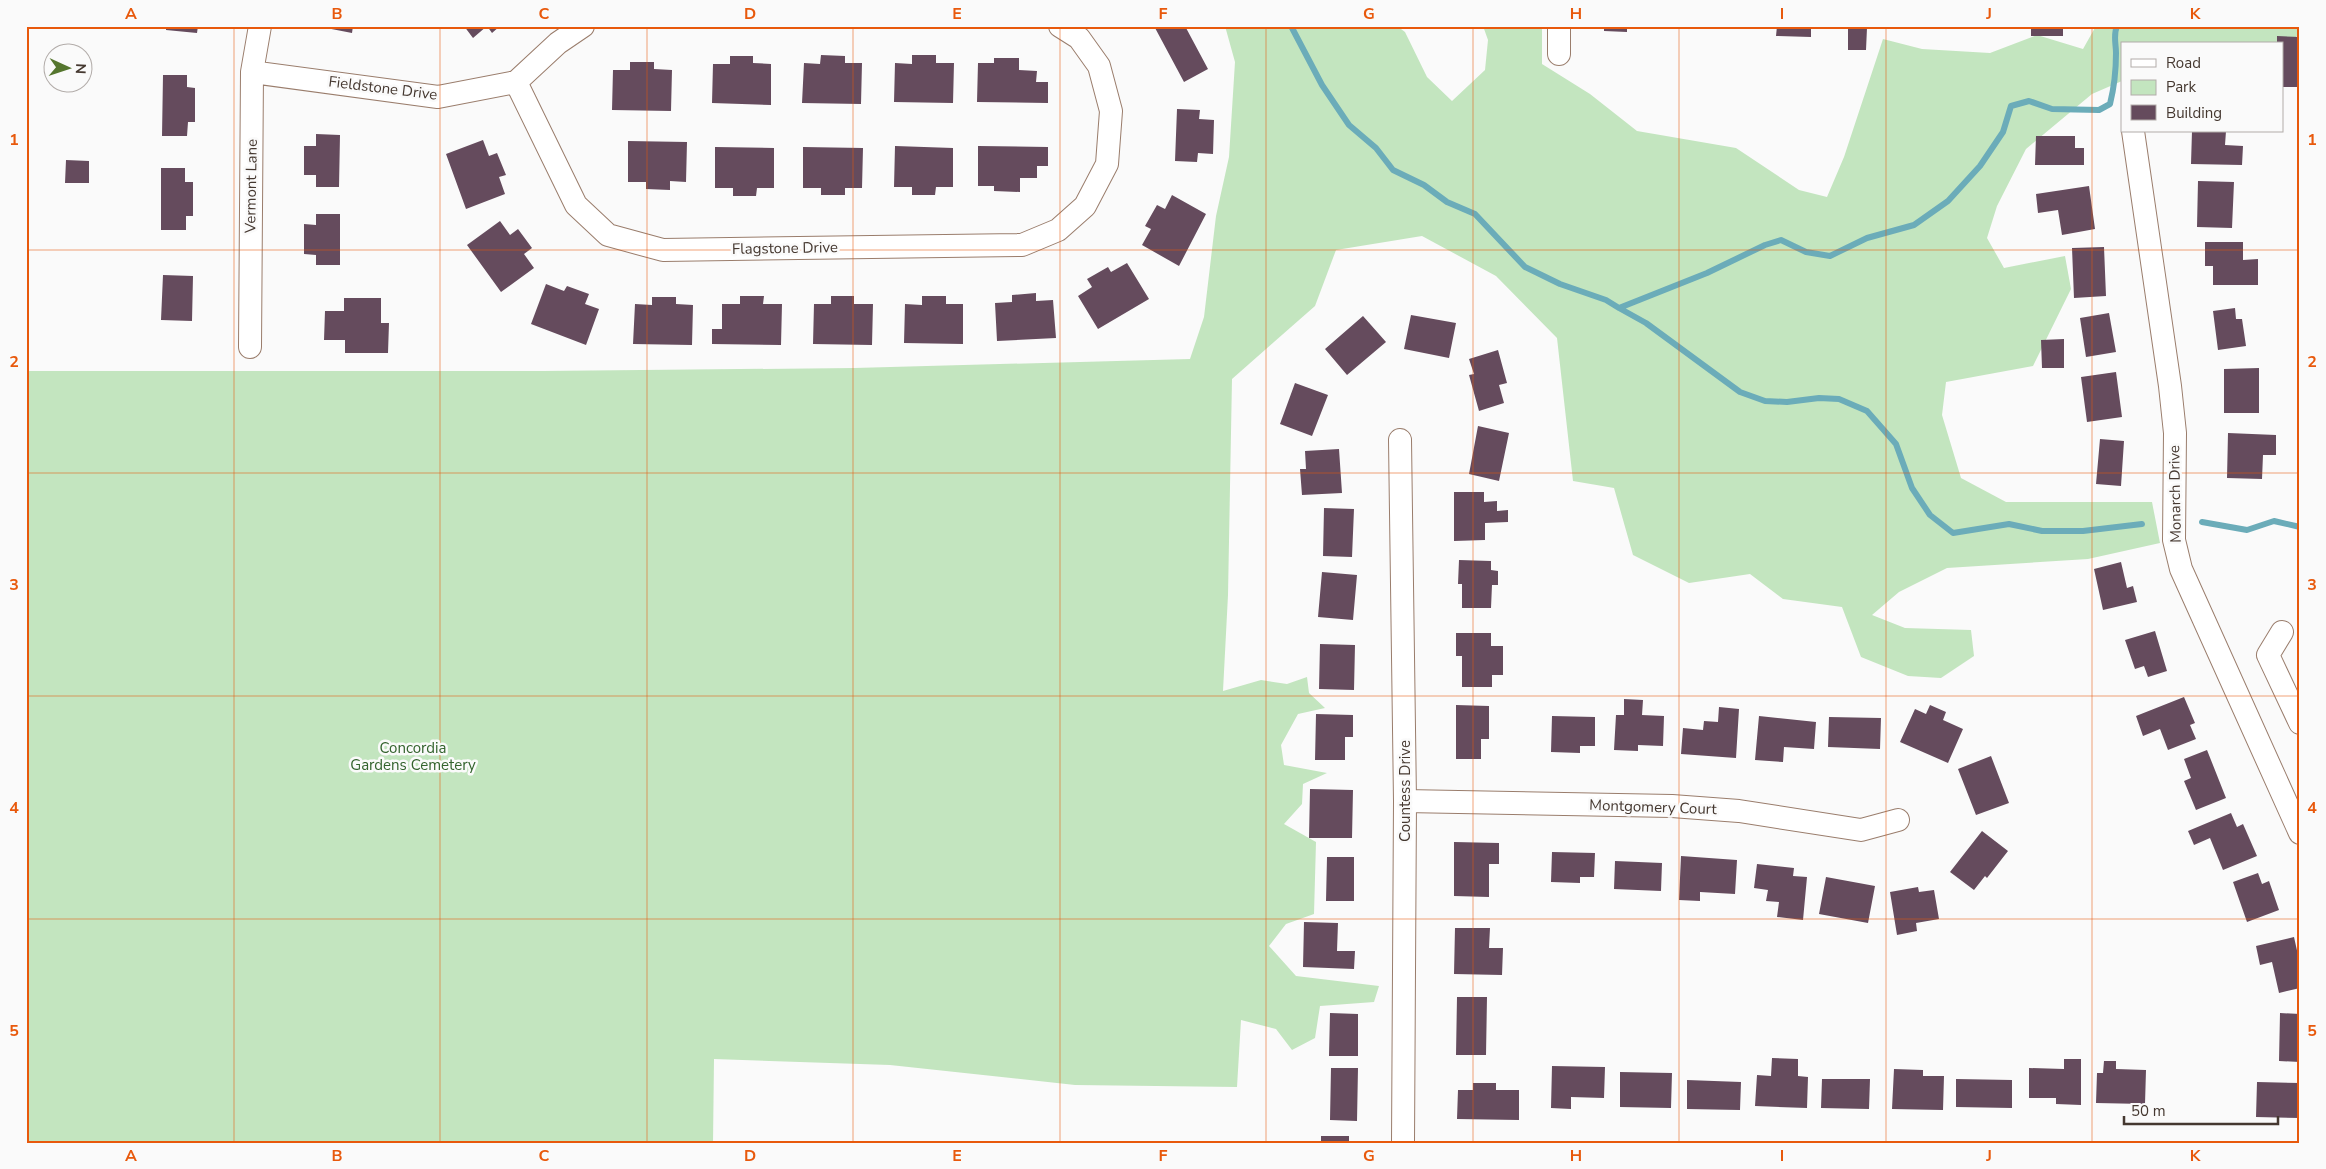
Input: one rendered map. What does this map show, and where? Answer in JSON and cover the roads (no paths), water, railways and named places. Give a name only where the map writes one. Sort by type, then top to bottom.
[{"type":"street","name":"Vermont Lane","points":[[250,347],[252,72],[260,26]]},
{"type":"street","points":[[516,82],[558,43],[583,26]]},
{"type":"street","name":"Flagstone Drive","points":[[516,82],[576,205],[608,235],[663,250],[1022,245],[1058,230],[1085,206],[1107,164],[1111,111],[1099,66],[1079,38],[1060,26]]},
{"type":"street","points":[[1559,26],[1559,54]]},
{"type":"street","name":"Fieldstone Drive","points":[[252,72],[438,97],[516,82]]},
{"type":"street","name":"Monarch Drive","points":[[2133,132],[2170,386],[2175,433],[2173,503],[2176,550],[2181,569],[2300,833]]},
{"type":"street","name":"Countess Drive","points":[[1400,440],[1405,801],[1403,1143]]},
{"type":"street","points":[[2282,632],[2268,655],[2300,723]]},
{"type":"street","name":"Montgomery Court","points":[[1405,801],[1672,806],[1739,811],[1861,830],[1898,820]]},
{"type":"waterway","points":[[1291,26],[1322,85],[1349,125],[1376,148],[1393,170],[1424,185],[1447,202],[1475,214],[1525,267],[1560,284],[1606,300],[1646,323],[1740,392],[1765,401],[1787,402],[1819,398],[1839,399],[1867,411],[1896,444],[1912,488],[1930,515],[1953,533],[2009,524],[2042,531],[2083,531],[2142,524]]},
{"type":"waterway","points":[[1619,308],[1707,273],[1765,245],[1781,240],[1806,252],[1830,256],[1867,238],[1914,225],[1948,201],[1980,166],[2003,132],[2011,106],[2029,101],[2052,109],[2099,110],[2110,104],[2114,86],[2117,26]]},
{"type":"waterway","points":[[2202,522],[2247,530],[2274,521],[2300,527]]},
{"type":"park label","name":"Concordia Gardens Cemetery","points":[[413,756]]}]
